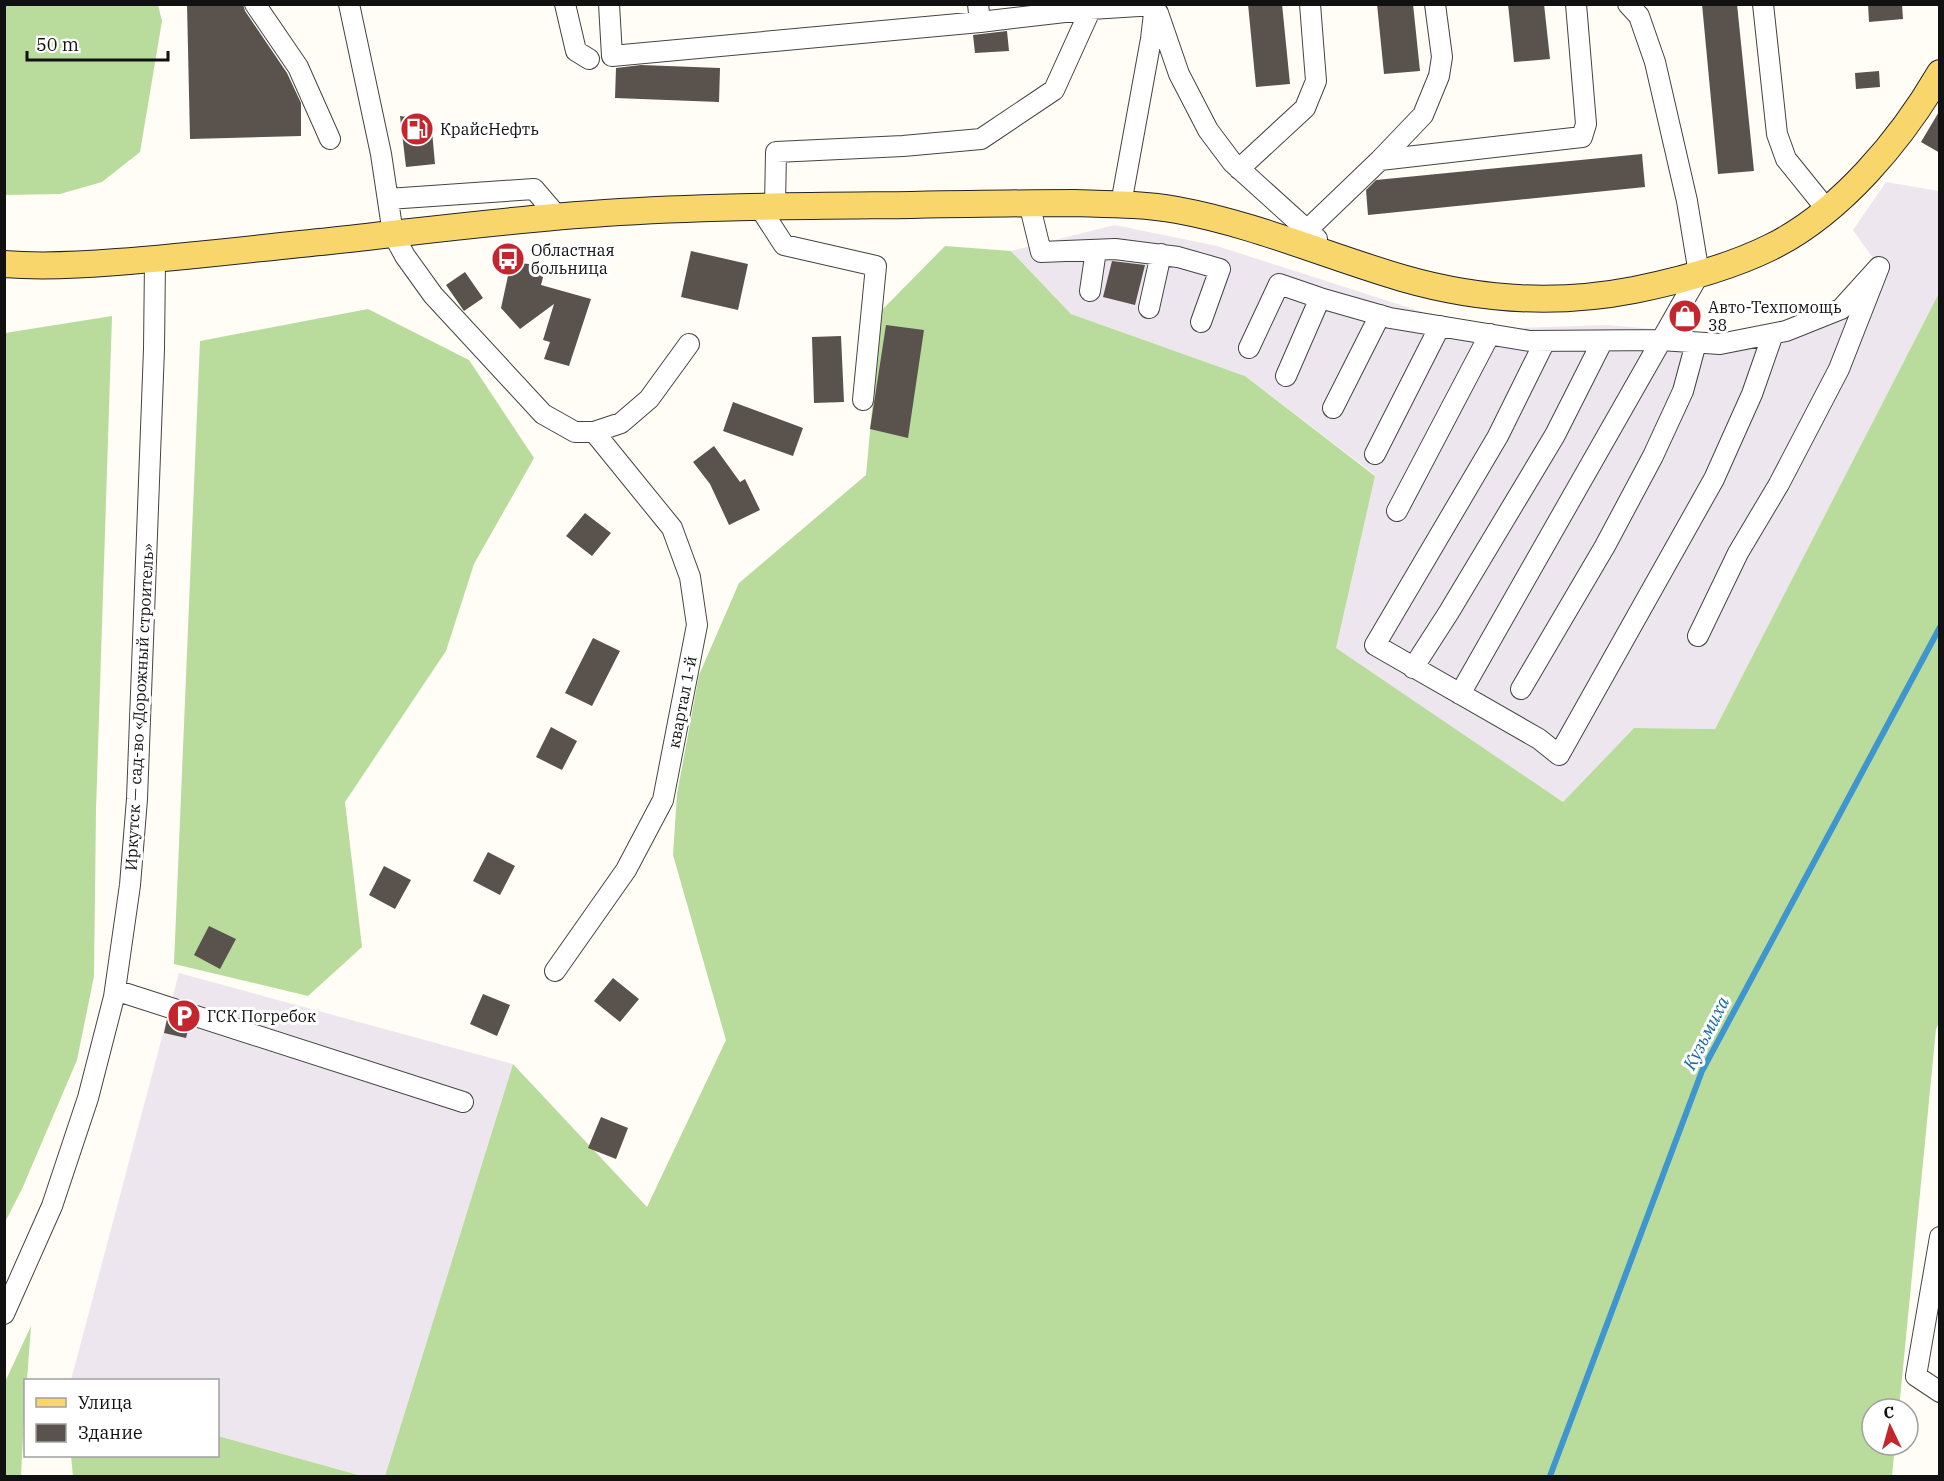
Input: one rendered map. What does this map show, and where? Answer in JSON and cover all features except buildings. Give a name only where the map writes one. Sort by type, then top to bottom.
[{"type":"main road","points":[[4,264],[73,265],[155,260],[498,221],[611,212],[767,207],[1121,204],[1174,210],[1221,220],[1417,282],[1464,292],[1520,300],[1577,298],[1633,290],[1699,274],[1772,247],[1828,211],[1882,154],[1940,74]]},
{"type":"street","points":[[255,4],[298,67],[330,139]]},
{"type":"street","points":[[349,4],[381,154],[393,234],[405,256],[433,295],[543,414],[575,432],[594,432],[621,423],[649,399],[689,344]]},
{"type":"street","points":[[565,4],[576,51],[589,59]]},
{"type":"street","points":[[609,4],[612,56],[979,13],[1155,5]]},
{"type":"street","points":[[1239,169],[1305,108],[1312,93],[1316,81],[1310,4]]},
{"type":"street","points":[[1306,231],[1423,115],[1440,76],[1442,57],[1435,4]]},
{"type":"street","points":[[1380,160],[1582,136],[1586,124],[1576,4]]},
{"type":"street","points":[[1460,694],[1699,274],[1687,201],[1654,62],[1639,16],[1628,4]]},
{"type":"street","points":[[1763,4],[1777,134],[1786,159],[1828,211]]},
{"type":"street","points":[[1155,5],[1179,74],[1208,130],[1239,169],[1339,258]]},
{"type":"street","points":[[1121,204],[1155,5]]},
{"type":"street","points":[[863,400],[876,266],[784,245],[767,207],[776,152],[903,146],[981,139],[1054,90],[1092,7]]},
{"type":"street","points":[[388,199],[534,189],[558,217]]},
{"type":"street","points":[[1029,203],[1041,252],[1115,249],[1178,257],[1220,268],[1201,322]]},
{"type":"street","points":[[1090,291],[1096,250]]},
{"type":"street","points":[[1149,308],[1161,254]]},
{"type":"street","name":"Иркутск — сад-во «Дорожный строитель»","points":[[4,1314],[56,1195],[88,1098],[115,990],[130,885],[137,799],[155,260]]},
{"type":"street","points":[[1249,348],[1280,284],[1380,315],[1530,341],[1661,340],[1720,344],[1786,331],[1841,309],[1879,267],[1839,369],[1779,484],[1738,553],[1698,636]]},
{"type":"street","points":[[1286,376],[1320,298]]},
{"type":"street","points":[[1333,408],[1380,315]]},
{"type":"street","points":[[1375,454],[1440,326]]},
{"type":"street","points":[[1397,511],[1490,334]]},
{"type":"street","points":[[1545,341],[1498,436],[1375,645],[1539,739],[1559,755],[1714,479],[1752,394],[1773,334]]},
{"type":"street","points":[[1413,668],[1555,435],[1602,342]]},
{"type":"street","points":[[1521,689],[1605,546],[1653,456],[1683,391],[1696,343]]},
{"type":"street","name":"квартал 1-й","points":[[555,972],[626,870],[663,800],[697,625],[690,577],[672,528],[594,432]]},
{"type":"street","points":[[115,990],[463,1102]]},
{"type":"street","points":[[1940,1237],[1917,1376],[1940,1392]]},
{"type":"shaded area","points":[[1886,182],[1939,191],[1939,293],[1715,729],[1634,728],[1563,802],[1335,648],[1375,475],[1245,376],[1071,314],[1011,251],[1115,225],[1217,246],[1438,317],[1518,328],[1607,325],[1716,334],[1762,329],[1835,300],[1879,267],[1853,230]]},
{"type":"shaded area","points":[[179,973],[513,1064],[385,1476],[362,1476],[219,1436],[219,1379],[71,1379]]},
{"type":"green space","points":[[4,5],[158,5],[162,21],[140,152],[102,182],[60,194],[5,195]]},
{"type":"green space","points":[[945,246],[1011,251],[1071,314],[1245,376],[1375,476],[1336,648],[1563,802],[1634,728],[1715,729],[1939,293],[1940,1020],[1936,1029],[1900,1397],[1860,1397],[1860,1457],[1894,1457],[1892,1476],[385,1476],[513,1064],[647,1207],[726,1040],[673,855],[677,794],[699,675],[739,583],[866,475],[881,311]]},
{"type":"green space","points":[[368,309],[469,360],[534,458],[474,564],[446,651],[345,802],[362,947],[308,996],[174,964],[200,341]]},
{"type":"green space","points":[[112,316],[96,810],[94,976],[77,1060],[22,1189],[5,1222],[5,333]]},
{"type":"green space","points":[[31,1326],[27,1379],[24,1379],[21,1476],[5,1476],[5,1382]]},
{"type":"green space","points":[[219,1436],[362,1476],[73,1476],[71,1457],[219,1457]]},
{"type":"waterway","name":"Кузьмиха","points":[[1550,1476],[1702,1071],[1940,627]]},
{"type":"place","name":"КрайсНефть","points":[[417,129]]},
{"type":"place","name":"Областная больница","points":[[508,259]]},
{"type":"place","name":"Авто-Техпомощь 38","points":[[1685,316]]},
{"type":"place","name":"ГСК Погребок","points":[[184,1016]]}]
